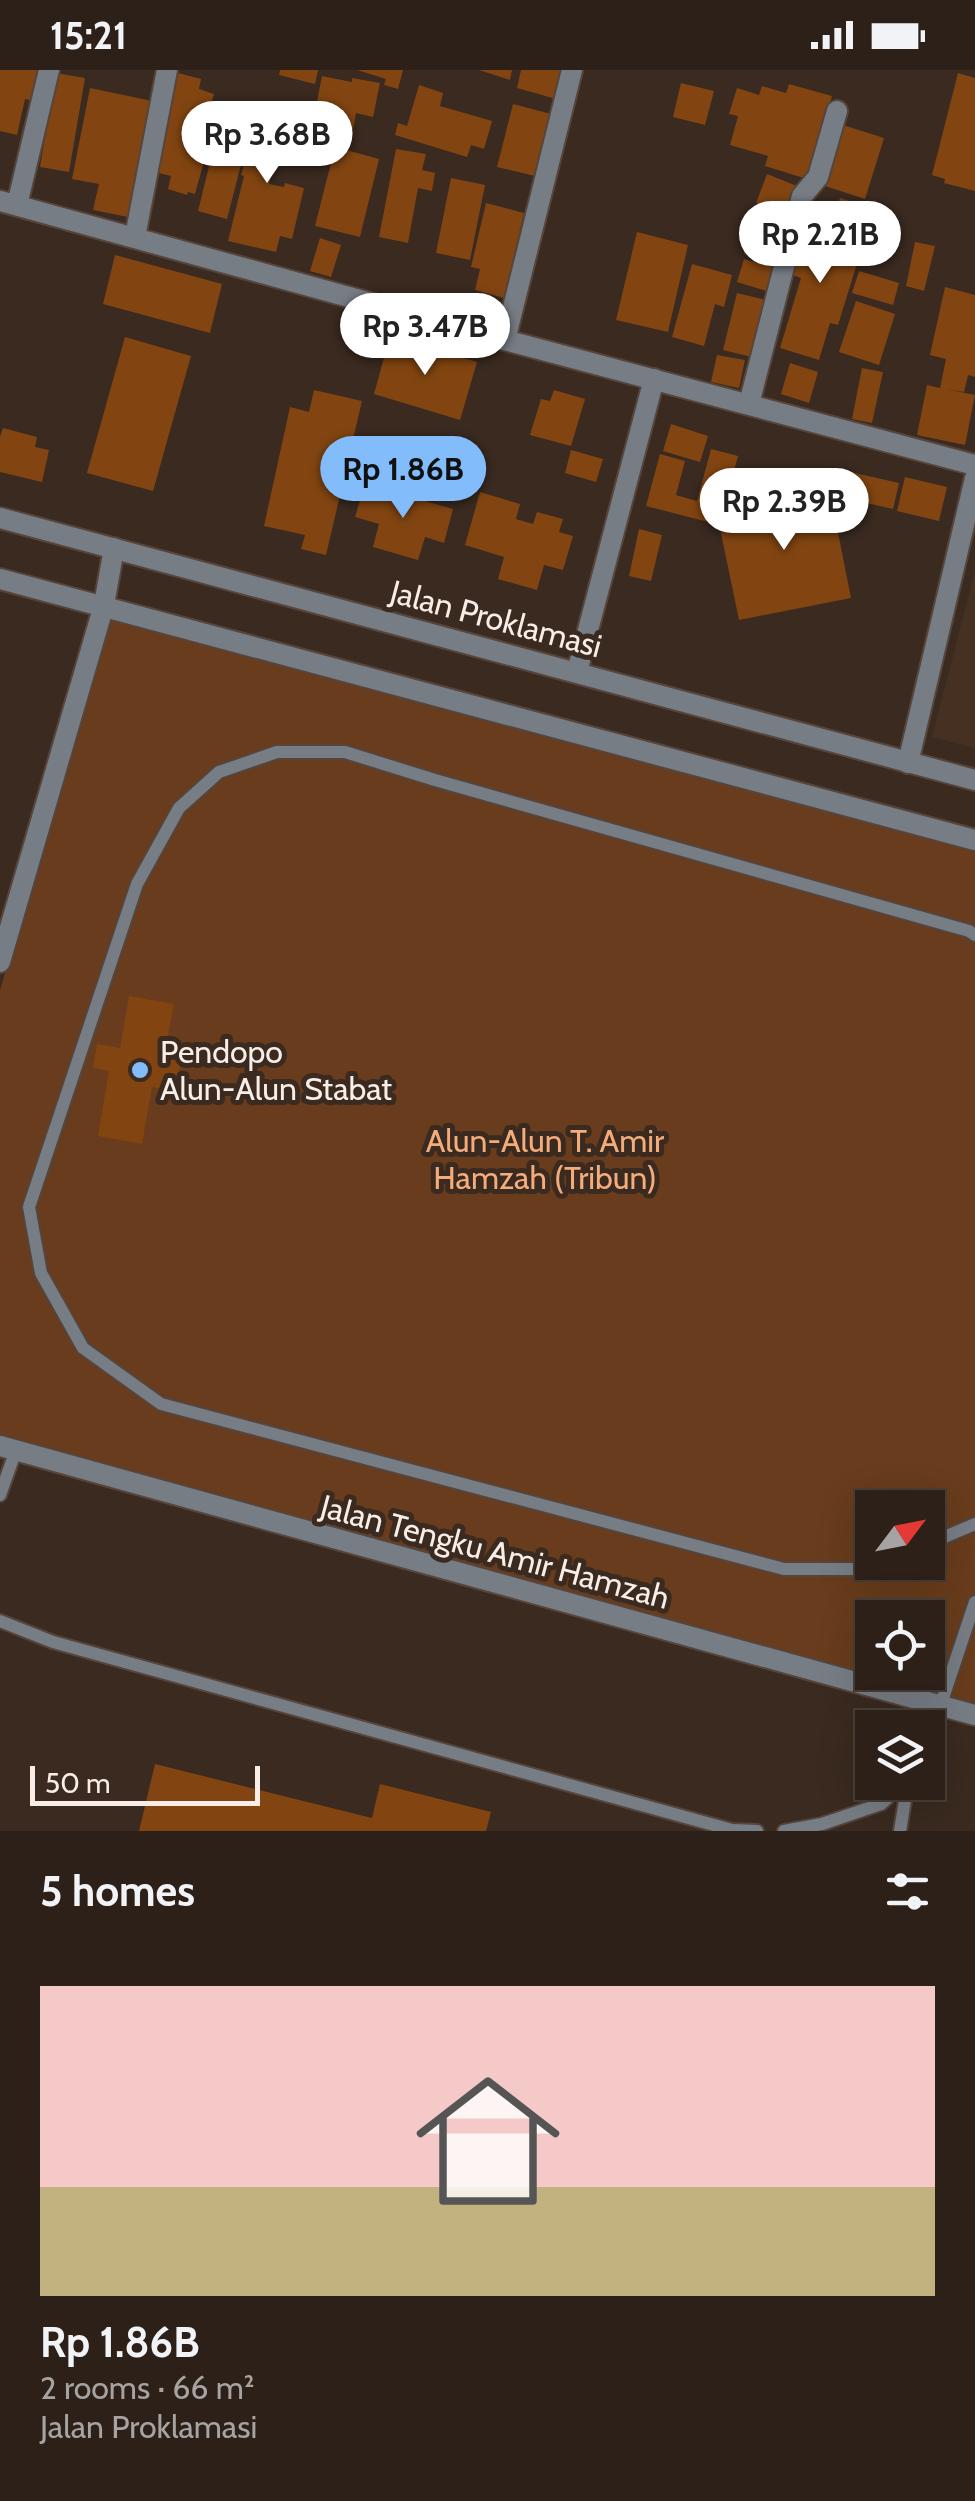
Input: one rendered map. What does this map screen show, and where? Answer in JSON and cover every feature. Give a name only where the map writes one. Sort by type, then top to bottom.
[{"type":"street","points":[[48,70],[8,203],[975,465]]},
{"type":"street","points":[[135,237],[166,70]]},
{"type":"street","points":[[505,340],[572,70]]},
{"type":"street","points":[[749,404],[802,196],[818,177],[837,111]]},
{"type":"street","points":[[578,672],[654,380]]},
{"type":"street","points":[[908,763],[975,478]]},
{"type":"street","name":"Jalan Proklamasi","points":[[0,518],[975,780]]},
{"type":"street","points":[[0,962],[104,606],[114,548]]},
{"type":"street","points":[[0,579],[975,840]]},
{"type":"street","name":"Jalan Tengku Amir Hamzah","points":[[8,1448],[975,1715]]},
{"type":"lane","points":[[855,1569],[784,1570],[162,1404],[84,1348],[41,1272],[29,1207],[137,884],[180,808],[218,772],[277,752],[344,752],[975,935]]},
{"type":"lane","points":[[0,1495],[8,1448]]},
{"type":"lane","points":[[945,1537],[975,1524]]},
{"type":"lane","points":[[938,1710],[975,1602]]},
{"type":"lane","points":[[0,1621],[91,1653],[732,1830],[757,1831]]},
{"type":"lane","points":[[784,1831],[822,1824],[886,1800]]},
{"type":"lane","points":[[900,1831],[904,1800]]},
{"type":"shaded area","points":[[975,571],[975,748],[932,737]]},
{"type":"green space","name":"Alun-Alun T. Amir Hamzah (Tribun)","points":[[109,614],[975,846],[975,1710],[903,1690],[945,1690],[945,1600],[855,1600],[855,1677],[0,1438],[0,990]]},
{"type":"building","points":[[0,70],[45,70],[38,102],[25,99],[17,135],[0,131]]},
{"type":"building","points":[[280,70],[318,70],[315,84],[279,75]]},
{"type":"building","points":[[357,70],[403,70],[398,89],[384,85],[386,79]]},
{"type":"building","points":[[479,70],[512,70],[510,80]]},
{"type":"building","points":[[521,70],[563,70],[556,99],[517,88]]},
{"type":"building","points":[[56,73],[85,78],[69,172],[40,167]]},
{"type":"building","points":[[178,73],[201,79],[199,89],[214,94],[211,104],[219,107],[195,194],[187,195],[168,189],[171,176],[151,171]]},
{"type":"building","points":[[958,73],[975,78],[975,191],[944,183],[945,179],[932,175]]},
{"type":"building","points":[[322,76],[380,83],[373,117],[356,113],[352,135],[312,127]]},
{"type":"building","points":[[681,83],[714,91],[705,125],[673,117]]},
{"type":"building","points":[[789,84],[832,96],[807,179],[765,166],[768,156],[730,145],[738,116],[729,114],[737,88],[759,95],[762,86],[786,93]]},
{"type":"building","points":[[419,85],[443,93],[440,106],[492,121],[484,149],[471,145],[467,157],[395,135],[398,123],[407,126]]},
{"type":"building","points":[[90,88],[157,102],[133,218],[93,210],[99,184],[72,179]]},
{"type":"building","points":[[513,104],[551,114],[535,176],[497,167]]},
{"type":"building","points":[[260,107],[282,113],[279,123],[303,130],[293,163],[276,158],[269,184],[304,188],[292,239],[280,236],[276,252],[228,241]]},
{"type":"building","points":[[222,114],[252,122],[227,219],[198,211]]},
{"type":"building","points":[[843,125],[884,138],[865,199],[825,186]]},
{"type":"building","points":[[335,147],[379,159],[360,237],[315,226]]},
{"type":"building","points":[[396,149],[426,154],[422,170],[435,173],[432,191],[418,188],[408,243],[379,237]]},
{"type":"building","points":[[767,174],[797,186],[787,214],[756,203]]},
{"type":"building","points":[[451,178],[485,185],[470,260],[436,253]]},
{"type":"building","points":[[840,198],[874,209],[866,234],[832,223]]},
{"type":"building","points":[[486,203],[524,213],[504,298],[475,290],[480,269],[471,267]]},
{"type":"building","points":[[758,208],[792,219],[778,265],[744,254]]},
{"type":"building","points":[[805,219],[865,238],[838,325],[830,323],[819,360],[780,348],[801,278],[789,274]]},
{"type":"building","points":[[637,232],[688,245],[668,332],[616,320]]},
{"type":"building","points":[[320,238],[341,245],[331,277],[310,271]]},
{"type":"building","points":[[915,242],[935,246],[924,291],[906,286]]},
{"type":"building","points":[[115,255],[222,284],[210,333],[103,304]]},
{"type":"building","points":[[744,259],[776,268],[770,292],[737,282]]},
{"type":"building","points":[[692,264],[732,275],[724,307],[715,304],[704,346],[672,337]]},
{"type":"building","points":[[859,271],[899,283],[893,305],[852,293]]},
{"type":"building","points":[[945,287],[975,295],[975,377],[968,375],[964,392],[946,389],[975,395],[965,445],[917,435],[927,385],[940,388],[946,359],[930,355]]},
{"type":"building","points":[[737,293],[774,302],[760,359],[723,350]]},
{"type":"building","points":[[856,301],[895,314],[879,365],[839,352]]},
{"type":"building","points":[[390,336],[477,362],[460,420],[374,394]]},
{"type":"building","points":[[125,337],[191,356],[153,491],[87,473]]},
{"type":"building","points":[[717,355],[745,360],[739,388],[711,382]]},
{"type":"building","points":[[790,363],[818,372],[809,403],[781,394]]},
{"type":"building","points":[[862,368],[883,372],[872,423],[852,419]]},
{"type":"building","points":[[314,390],[362,401],[326,555],[301,549],[305,535],[264,526],[290,407],[309,412]]},
{"type":"building","points":[[554,390],[585,399],[571,446],[530,435],[541,399],[550,401]]},
{"type":"building","points":[[671,424],[708,436],[700,462],[663,451]]},
{"type":"building","points":[[3,428],[37,437],[35,447],[49,450],[42,482],[0,472]]},
{"type":"building","points":[[711,449],[738,456],[729,490],[722,488],[712,523],[646,506],[660,454],[685,461],[676,495],[697,501]]},
{"type":"building","points":[[571,450],[603,459],[596,482],[565,473]]},
{"type":"building","points":[[846,471],[899,483],[893,509],[840,497]]},
{"type":"building","points":[[905,477],[947,487],[939,521],[897,511]]},
{"type":"building","points":[[365,484],[453,509],[444,543],[425,537],[418,560],[373,547],[379,524],[355,517]]},
{"type":"building","points":[[829,487],[851,598],[739,620],[716,509]]},
{"type":"building","points":[[480,492],[520,504],[516,519],[533,524],[537,512],[563,519],[559,532],[573,536],[563,570],[544,565],[537,590],[498,579],[504,557],[465,545]]},
{"type":"building","points":[[639,529],[662,535],[651,581],[629,576]]},
{"type":"building","name":"Pendopo Alun-Alun Stabat","points":[[129,996],[174,1004],[165,1052],[182,1055],[176,1092],[152,1087],[142,1144],[98,1136],[109,1071],[93,1068],[97,1044],[120,1048]]},
{"type":"building","points":[[155,1764],[372,1818],[380,1784],[491,1812],[486,1831],[139,1831]]},
{"type":"place","name":"Pendopo Alun-Alun Stabat","points":[[140,1070]]}]
